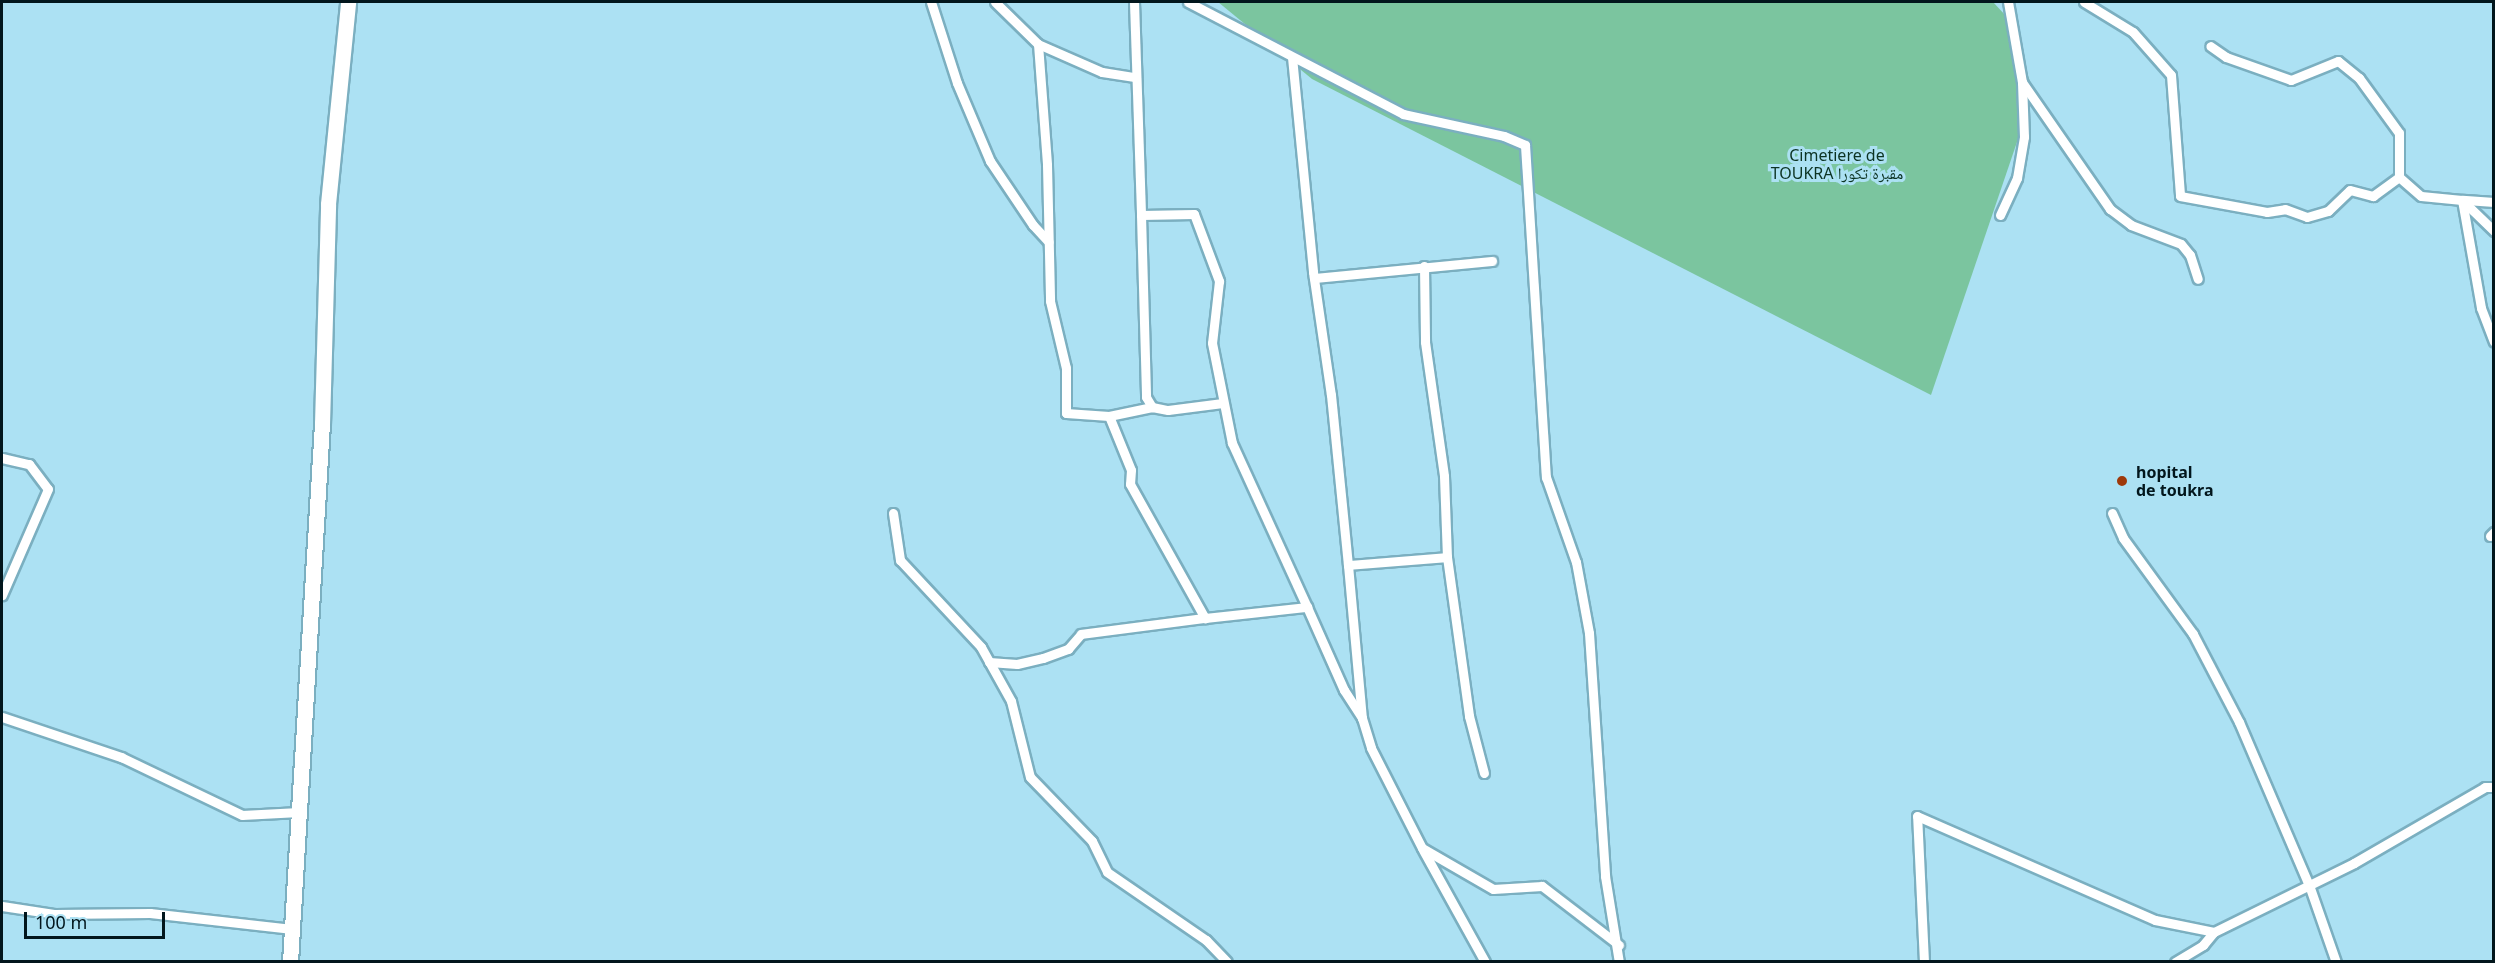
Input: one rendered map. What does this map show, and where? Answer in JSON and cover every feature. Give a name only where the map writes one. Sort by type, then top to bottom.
[{"type":"highway","points":[[290,962],[322,424],[328,204],[348,2]]},
{"type":"street","points":[[931,2],[957,83],[990,161],[1033,225],[1049,242]]},
{"type":"street","points":[[995,2],[1038,44],[1102,72],[1136,77]]},
{"type":"street","points":[[1134,2],[1146,397],[1152,407]]},
{"type":"street","points":[[1188,2],[1403,114],[1504,136],[1525,145],[1546,477],[1576,562],[1588,633],[1605,876],[1619,945],[1620,962]]},
{"type":"street","points":[[2000,215],[2014,184],[2023,151],[2022,82],[2008,2]]},
{"type":"street","points":[[2084,2],[2106,13],[2133,32],[2171,75],[2180,196],[2267,212],[2285,209],[2307,217],[2328,211],[2350,190],[2373,196],[2399,177]]},
{"type":"street","points":[[2106,13],[2109,2]]},
{"type":"street","points":[[1038,44],[1050,302],[1065,369],[1066,413],[1109,416],[1152,407],[1168,410],[1223,403]]},
{"type":"street","points":[[2210,46],[2226,57],[2291,80],[2338,61],[2359,78],[2400,133],[2399,177]]},
{"type":"street","points":[[1292,57],[1314,279],[1348,565],[1362,718],[1371,748],[1422,848],[1485,962]]},
{"type":"street","points":[[2022,82],[2110,209],[2131,225],[2181,244],[2190,255],[2198,279]]},
{"type":"street","points":[[2399,177],[2421,196],[2493,202]]},
{"type":"street","points":[[2462,200],[2493,231]]},
{"type":"street","points":[[2462,200],[2481,308],[2493,342]]},
{"type":"street","points":[[1142,215],[1194,214],[1219,281],[1212,343],[1232,443],[1344,690],[1362,718]]},
{"type":"street","points":[[1314,279],[1424,266],[1492,261]]},
{"type":"street","points":[[1424,266],[1425,342],[1444,476],[1447,557],[1469,716],[1485,773]]},
{"type":"street","points":[[1109,416],[1131,470],[1131,484],[1205,618]]},
{"type":"street","points":[[2,458],[29,464],[48,489],[2,595]]},
{"type":"street","points":[[893,513],[900,560],[981,647],[1011,701],[1030,777],[1092,841],[1107,872],[1206,940],[1227,962]]},
{"type":"street","points":[[2112,513],[2123,538],[2193,634],[2239,722],[2309,885],[2336,962]]},
{"type":"street","points":[[1348,565],[1447,557]]},
{"type":"street","points":[[989,662],[1017,664],[1043,658],[1068,649],[1081,634],[1307,607]]},
{"type":"street","points":[[2,717],[121,757],[242,816],[299,812]]},
{"type":"street","points":[[2175,962],[2203,945],[2214,932],[2354,864],[2485,787],[2493,787]]},
{"type":"street","points":[[1924,962],[1917,816],[2155,920],[2214,932]]},
{"type":"street","points":[[1422,848],[1493,890],[1542,886],[1619,945]]},
{"type":"street","points":[[2,906],[55,914],[150,913],[292,929]]},
{"type":"green space","name":"Cimetiere de TOUKRA مقبرة تكورا","points":[[1218,2],[1993,2],[2006,16],[2034,92],[1931,395],[1312,79]]},
{"type":"place","name":"hopital de toukra","points":[[2122,481]]}]
